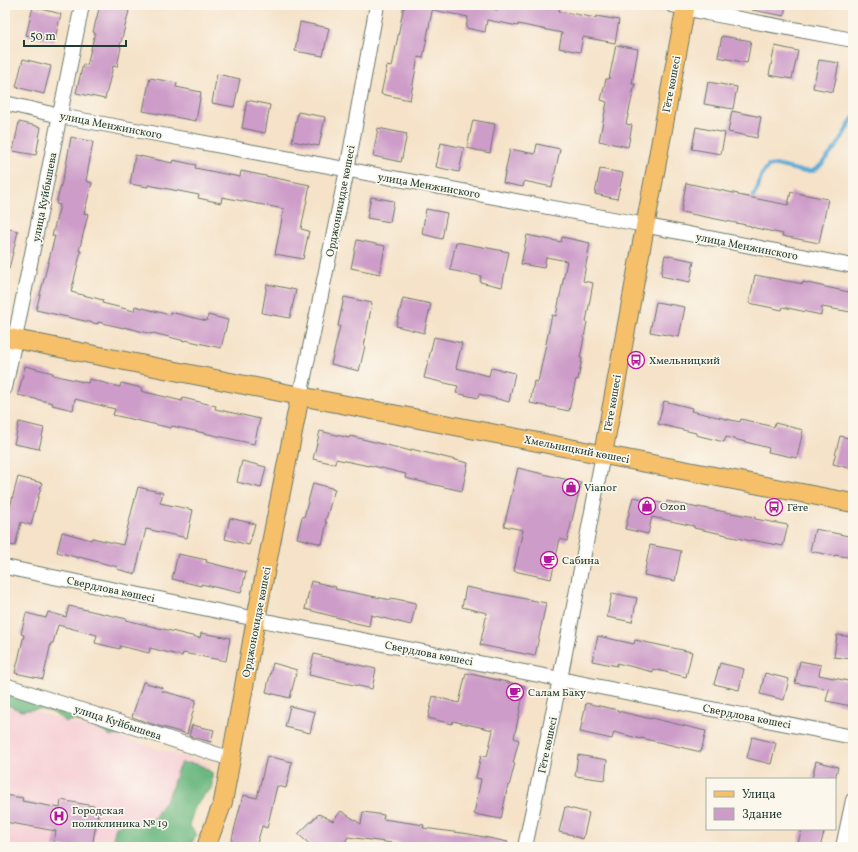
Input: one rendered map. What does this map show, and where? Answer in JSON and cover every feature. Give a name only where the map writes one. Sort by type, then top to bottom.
[{"type":"main road","name":"Гёте көшесі","points":[[603,454],[645,225],[681,6]]},
{"type":"main road","name":"Хмельницкий көшесі","points":[[10,338],[300,396],[853,503]]},
{"type":"main road","name":"Орджонокидзе көшесі","points":[[206,847],[222,802],[231,759],[256,619],[300,396]]},
{"type":"street","name":"улица Куйбышева","points":[[5,388],[10,338],[60,116],[82,5]]},
{"type":"street","name":"Орджоникидзе көшесі","points":[[300,396],[347,170],[377,5]]},
{"type":"street","points":[[681,6],[707,13],[853,40]]},
{"type":"street","name":"улица Менжинского","points":[[5,102],[60,116],[645,225],[853,266]]},
{"type":"street","name":"Гёте көшесі","points":[[525,847],[560,679],[603,454]]},
{"type":"street","name":"Свердлова көшесі","points":[[5,567],[256,619],[853,737]]},
{"type":"street","name":"улица Куйбышева","points":[[5,685],[231,759]]},
{"type":"street","points":[[843,847],[853,800]]},
{"type":"shaded area","points":[[5,702],[211,765],[170,847],[5,847]]},
{"type":"green space","points":[[5,689],[123,725],[126,735],[111,736],[88,724],[74,720],[66,722],[52,712],[38,709],[21,711],[5,704]]},
{"type":"green space","points":[[181,763],[198,765],[212,773],[212,788],[204,795],[195,807],[189,825],[197,835],[190,845],[185,847],[111,847],[116,826],[131,821],[148,828],[170,793]]},
{"type":"building","points":[[100,5],[129,11],[120,46],[117,67],[113,66],[105,99],[76,93],[83,64],[87,65]]},
{"type":"building","points":[[404,5],[472,5],[497,10],[498,5],[560,5],[559,11],[596,18],[596,16],[619,20],[615,43],[583,37],[580,52],[559,48],[562,33],[518,24],[518,26],[487,20],[485,32],[466,28],[468,17],[433,10],[433,6],[423,58],[418,57],[410,100],[381,94],[387,66],[392,67]]},
{"type":"building","points":[[753,5],[786,5],[784,16],[752,10]]},
{"type":"building","points":[[33,7],[61,14],[54,42],[26,35]]},
{"type":"building","points":[[300,22],[329,28],[323,56],[295,51]]},
{"type":"building","points":[[722,36],[751,41],[747,63],[718,57]]},
{"type":"building","points":[[616,45],[638,49],[632,84],[635,84],[626,124],[632,125],[628,147],[599,141],[607,102],[601,100],[606,79],[609,79]]},
{"type":"building","points":[[775,46],[798,51],[792,79],[769,75]]},
{"type":"building","points":[[23,59],[51,66],[44,94],[16,87]]},
{"type":"building","points":[[819,60],[839,63],[833,92],[813,88]]},
{"type":"building","points":[[217,74],[240,79],[234,107],[212,103]]},
{"type":"building","points":[[150,78],[177,83],[176,87],[201,92],[196,121],[143,111]]},
{"type":"building","points":[[708,82],[737,87],[733,109],[704,104]]},
{"type":"building","points":[[247,100],[270,105],[265,133],[242,128]]},
{"type":"building","points":[[732,111],[761,117],[757,138],[728,132]]},
{"type":"building","points":[[298,112],[325,117],[319,146],[292,141]]},
{"type":"building","points":[[473,120],[495,124],[490,153],[467,148]]},
{"type":"building","points":[[19,122],[41,127],[36,155],[13,151]]},
{"type":"building","points":[[696,127],[725,133],[721,154],[692,149]]},
{"type":"building","points":[[378,128],[407,134],[401,162],[373,156]]},
{"type":"building","points":[[71,137],[93,142],[86,181],[92,183],[84,213],[88,214],[71,292],[103,300],[102,303],[134,311],[135,306],[170,315],[170,312],[207,321],[208,315],[228,320],[221,348],[124,327],[98,322],[98,324],[36,310],[55,236],[52,236],[60,205],[56,204],[66,166]]},
{"type":"building","points":[[441,143],[464,148],[459,172],[436,167]]},
{"type":"building","points":[[537,144],[560,149],[552,187],[524,181],[523,187],[503,183],[510,149],[535,154]]},
{"type":"building","points":[[135,155],[172,163],[173,160],[196,165],[195,168],[240,177],[241,171],[310,185],[301,229],[309,231],[303,259],[275,254],[284,209],[222,197],[221,203],[198,198],[199,195],[148,185],[148,187],[130,184]]},
{"type":"building","points":[[600,169],[623,173],[617,199],[595,194]]},
{"type":"building","points":[[686,183],[788,205],[791,192],[828,199],[819,243],[782,236],[783,234],[751,226],[681,212]]},
{"type":"building","points":[[371,197],[394,201],[390,222],[367,218]]},
{"type":"building","points":[[426,209],[447,213],[442,239],[422,234]]},
{"type":"building","points":[[5,228],[18,231],[9,269],[5,268]]},
{"type":"building","points":[[527,235],[561,242],[562,237],[590,243],[583,281],[593,283],[580,358],[582,358],[578,380],[576,379],[569,411],[530,403],[534,381],[538,382],[552,315],[556,316],[567,261],[546,257],[544,268],[521,264]]},
{"type":"building","points":[[357,240],[385,246],[380,274],[351,268]]},
{"type":"building","points":[[456,242],[509,252],[502,287],[480,282],[481,276],[450,270]]},
{"type":"building","points":[[665,255],[694,261],[690,282],[661,276]]},
{"type":"building","points":[[755,275],[803,284],[803,282],[853,293],[851,312],[822,307],[821,315],[783,307],[782,310],[749,303]]},
{"type":"building","points":[[267,284],[296,290],[290,318],[262,313]]},
{"type":"building","points":[[344,297],[372,303],[359,371],[331,364],[340,326],[338,326]]},
{"type":"building","points":[[403,298],[431,304],[424,333],[396,326]]},
{"type":"building","points":[[656,302],[685,307],[679,337],[650,332]]},
{"type":"building","points":[[434,337],[462,343],[456,368],[489,376],[491,368],[515,373],[509,402],[479,394],[478,398],[456,393],[458,386],[424,378]]},
{"type":"building","points":[[25,366],[53,373],[53,375],[88,383],[89,379],[120,387],[121,383],[142,388],[141,391],[182,401],[183,398],[216,406],[215,409],[260,419],[254,444],[113,415],[115,409],[75,399],[73,410],[52,405],[53,403],[18,395]]},
{"type":"building","points":[[664,401],[692,408],[691,411],[740,422],[741,419],[774,427],[775,423],[803,430],[797,458],[768,452],[769,448],[726,437],[724,442],[696,435],[696,433],[658,424]]},
{"type":"building","points":[[19,422],[44,428],[39,449],[14,444]]},
{"type":"building","points":[[320,431],[349,438],[350,436],[411,451],[411,449],[468,463],[462,491],[405,478],[406,474],[369,465],[336,459],[335,464],[313,459]]},
{"type":"building","points":[[840,436],[853,439],[853,469],[833,464]]},
{"type":"building","points":[[242,461],[266,467],[261,488],[237,482]]},
{"type":"building","points":[[518,468],[581,483],[567,541],[560,539],[551,579],[514,571],[523,530],[504,526]]},
{"type":"building","points":[[18,477],[42,483],[31,525],[21,522],[15,546],[5,544],[5,521],[6,522]]},
{"type":"building","points":[[313,483],[335,489],[325,522],[327,522],[322,544],[297,538]]},
{"type":"building","points":[[138,487],[163,493],[160,503],[193,510],[187,538],[146,529],[135,574],[117,569],[118,567],[57,552],[62,532],[91,540],[92,538],[123,545]]},
{"type":"building","points":[[633,497],[666,504],[667,501],[698,508],[755,517],[755,519],[788,525],[783,546],[727,536],[694,528],[694,526],[652,517],[648,534],[625,529]]},
{"type":"building","points":[[230,518],[255,524],[249,545],[225,539]]},
{"type":"building","points":[[815,529],[853,537],[853,558],[810,551]]},
{"type":"building","points":[[650,545],[681,551],[675,581],[644,575]]},
{"type":"building","points":[[178,554],[207,560],[206,562],[246,572],[241,593],[172,579]]},
{"type":"building","points":[[311,581],[336,587],[335,589],[391,600],[391,598],[416,603],[411,625],[371,615],[369,626],[305,609]]},
{"type":"building","points":[[466,587],[546,603],[535,656],[480,645],[487,613],[462,607]]},
{"type":"building","points":[[612,593],[637,598],[632,622],[607,617]]},
{"type":"building","points":[[69,606],[200,638],[201,633],[230,638],[226,661],[183,653],[182,656],[150,648],[149,653],[120,646],[120,649],[95,643],[97,635],[58,625],[53,643],[51,643],[43,679],[15,673],[24,635],[21,634],[26,613],[46,618],[48,612],[66,617]]},
{"type":"building","points":[[837,635],[853,637],[853,659],[834,657]]},
{"type":"building","points":[[598,636],[634,644],[635,640],[692,652],[686,677],[653,669],[653,672],[617,663],[617,666],[592,661]]},
{"type":"building","points":[[314,654],[376,669],[372,689],[309,675]]},
{"type":"building","points":[[800,661],[821,665],[819,675],[853,682],[853,697],[851,706],[826,701],[829,689],[795,683]]},
{"type":"building","points":[[273,663],[297,670],[290,698],[266,692]]},
{"type":"building","points":[[720,663],[744,669],[739,690],[714,684]]},
{"type":"building","points":[[466,673],[525,686],[514,738],[519,740],[513,763],[515,763],[509,786],[508,785],[501,819],[474,814],[481,779],[476,778],[481,755],[487,757],[493,730],[453,721],[452,724],[428,718],[433,696],[459,703]]},
{"type":"building","points":[[765,673],[789,679],[784,700],[760,694]]},
{"type":"building","points":[[143,682],[163,688],[162,691],[196,700],[187,734],[132,717]]},
{"type":"building","points":[[586,703],[706,731],[701,752],[614,732],[612,739],[580,732]]},
{"type":"building","points":[[290,706],[315,712],[310,733],[285,727]]},
{"type":"building","points":[[192,725],[214,730],[211,742],[189,736]]},
{"type":"building","points":[[752,737],[776,743],[771,764],[747,758]]},
{"type":"building","points":[[578,755],[607,760],[605,780],[575,776]]},
{"type":"building","points":[[267,756],[292,762],[286,788],[277,786],[267,828],[262,826],[256,847],[230,847],[243,795],[257,798]]},
{"type":"building","points":[[816,761],[838,767],[835,778],[812,778]]},
{"type":"building","name":"Городская поликлиника № 19","points":[[5,795],[23,798],[22,801],[60,808],[61,800],[99,807],[92,847],[53,847],[56,831],[5,822]]},
{"type":"building","points":[[565,807],[589,813],[583,839],[559,832]]},
{"type":"building","points":[[341,811],[361,824],[363,812],[384,815],[383,819],[424,825],[423,828],[469,834],[508,842],[507,847],[400,847],[400,844],[348,837],[342,847],[313,847],[298,834],[319,814],[333,821]]},
{"type":"building","points":[[802,830],[825,830],[820,847],[797,847]]},
{"type":"waterway","points":[[751,201],[758,187],[761,176],[768,166],[776,165],[801,171],[813,171],[820,166],[837,146],[853,118]]},
{"type":"place","name":"Хмельницкий","points":[[636,360]]},
{"type":"place","name":"Vianor","points":[[571,487]]},
{"type":"place","name":"Ozon","points":[[647,506]]},
{"type":"place","name":"Гёте","points":[[774,507]]},
{"type":"place","name":"Сабина","points":[[549,560]]},
{"type":"place","name":"Салам Баку","points":[[515,692]]},
{"type":"place","name":"Городская поликлиника № 19","points":[[59,816]]}]
